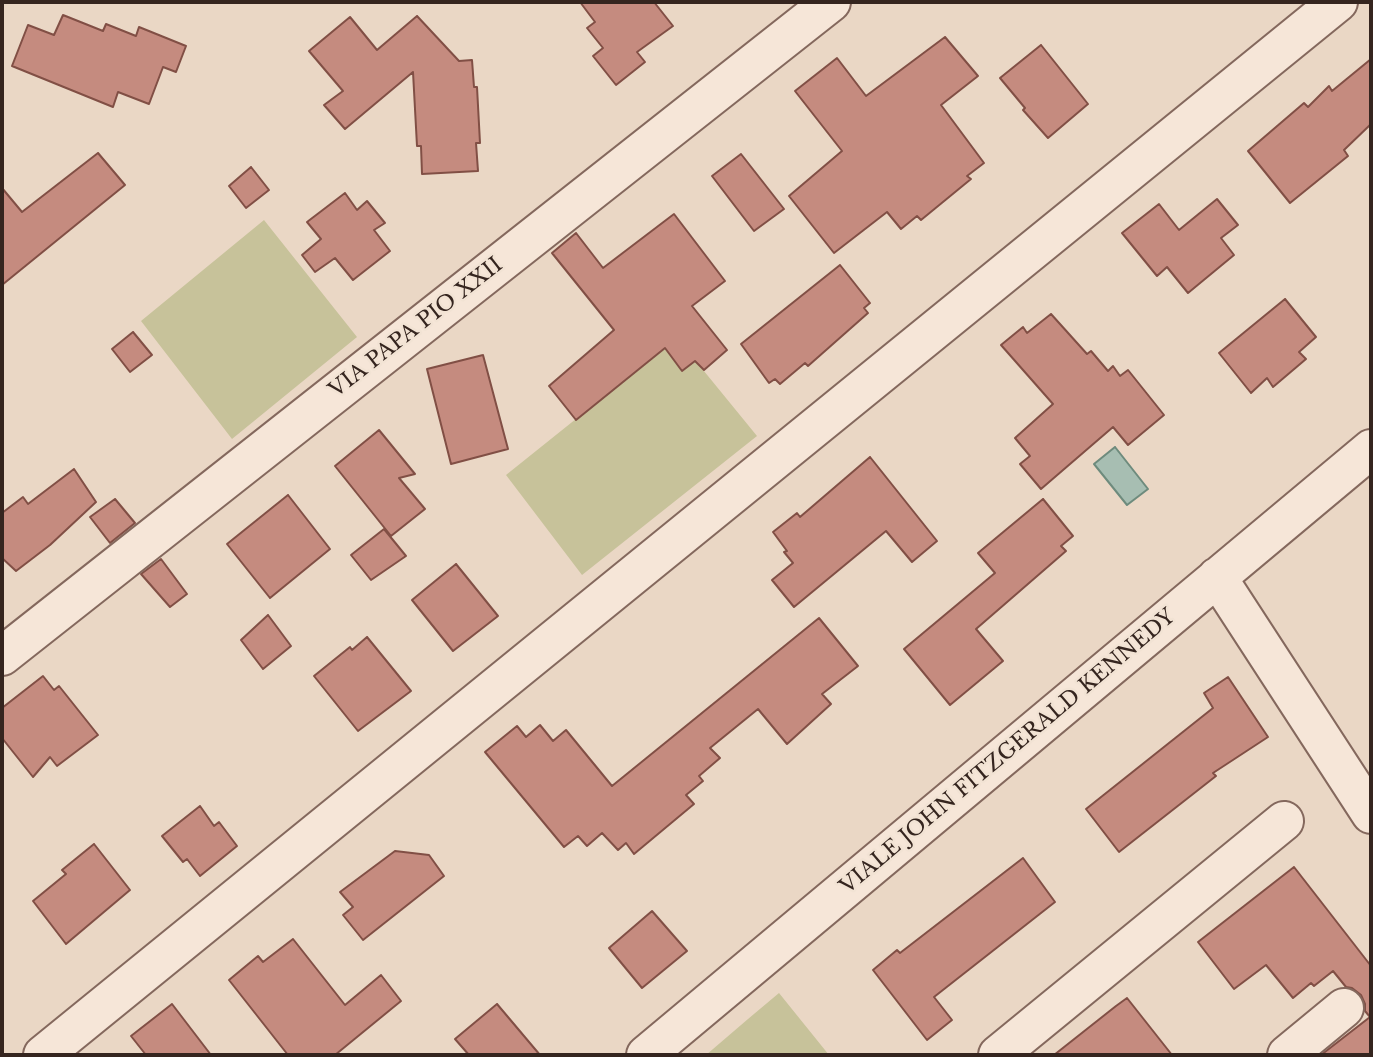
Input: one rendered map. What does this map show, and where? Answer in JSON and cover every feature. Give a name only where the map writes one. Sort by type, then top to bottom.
[{"type":"street","name":"VIA PAPA PIO XXII","points":[[2,656],[831,2]]},
{"type":"street","points":[[43,1055],[1338,2]]},
{"type":"street","name":"VIALE JOHN FITZGERALD KENNEDY","points":[[646,1055],[1371,449]]},
{"type":"street","points":[[1217,578],[1371,814]]},
{"type":"street","points":[[998,1055],[1284,821]]},
{"type":"street","points":[[1287,1055],[1344,1008]]},
{"type":"shaded area","points":[[264,220],[357,337],[232,439],[141,321]]},
{"type":"shaded area","points":[[677,338],[757,436],[582,575],[506,475]]},
{"type":"shaded area","points":[[1115,447],[1148,489],[1127,505],[1094,464]]},
{"type":"shaded area","points":[[779,993],[829,1055],[706,1055],[748,1019]]},
{"type":"building","points":[[580,2],[654,2],[673,26],[637,52],[645,62],[616,85],[593,56],[603,48],[587,28],[595,22]]},
{"type":"building","points":[[63,15],[103,31],[106,24],[136,36],[139,27],[186,46],[176,72],[163,67],[149,104],[118,92],[113,107],[12,66],[28,25],[54,35]]},
{"type":"building","points":[[417,16],[459,61],[472,60],[474,87],[477,87],[480,143],[476,143],[478,171],[422,174],[421,146],[417,146],[413,72],[345,129],[324,105],[343,91],[309,51],[350,17],[377,50]]},
{"type":"building","points":[[945,37],[978,76],[941,105],[984,163],[967,176],[971,179],[921,220],[917,216],[901,229],[887,212],[834,253],[789,196],[842,151],[795,91],[837,58],[866,96]]},
{"type":"building","points":[[1041,45],[1088,104],[1048,138],[1000,78]]},
{"type":"building","points":[[1371,59],[1371,124],[1344,150],[1348,156],[1290,203],[1248,151],[1304,103],[1308,107],[1329,86],[1332,91]]},
{"type":"building","points":[[98,153],[125,185],[2,285],[2,188],[22,212]]},
{"type":"building","points":[[741,154],[784,209],[754,231],[712,176]]},
{"type":"building","points":[[251,167],[269,190],[246,208],[229,186]]},
{"type":"building","points":[[345,193],[357,210],[367,201],[385,223],[374,230],[390,251],[353,280],[335,258],[315,272],[302,255],[321,239],[307,222]]},
{"type":"building","points":[[1217,199],[1238,225],[1221,238],[1234,255],[1188,293],[1167,267],[1157,276],[1122,233],[1159,204],[1179,230]]},
{"type":"building","points":[[674,214],[725,281],[692,306],[727,350],[704,370],[695,361],[682,371],[665,348],[576,420],[549,386],[614,330],[552,253],[576,233],[603,268]]},
{"type":"building","points":[[840,265],[870,303],[864,308],[868,313],[808,366],[805,363],[780,384],[775,379],[769,383],[741,344]]},
{"type":"building","points":[[1285,299],[1316,337],[1299,352],[1306,359],[1273,387],[1267,378],[1251,393],[1219,353]]},
{"type":"building","points":[[1051,314],[1087,354],[1091,351],[1108,371],[1113,366],[1120,376],[1128,370],[1164,415],[1128,445],[1113,427],[1041,489],[1020,464],[1030,456],[1015,438],[1053,404],[1001,345],[1023,327],[1027,333]]},
{"type":"building","points":[[133,332],[152,355],[130,372],[112,349]]},
{"type":"building","points":[[483,355],[508,449],[451,464],[427,369]]},
{"type":"building","points":[[379,430],[415,474],[399,478],[425,509],[391,536],[335,466]]},
{"type":"building","points":[[870,457],[937,541],[912,562],[886,531],[794,607],[772,580],[793,563],[773,532],[797,513],[800,517]]},
{"type":"building","points":[[74,469],[96,502],[50,545],[16,571],[2,558],[2,513],[23,497],[28,504]]},
{"type":"building","points":[[288,495],[330,549],[270,598],[227,544]]},
{"type":"building","points":[[115,499],[135,523],[110,543],[90,517]]},
{"type":"building","points":[[1043,499],[1073,536],[1061,546],[1066,551],[976,629],[1003,661],[950,705],[904,649],[995,573],[978,553]]},
{"type":"building","points":[[384,529],[406,556],[371,580],[351,555]]},
{"type":"building","points":[[161,559],[187,594],[170,607],[141,574]]},
{"type":"building","points":[[456,564],[498,616],[453,651],[412,600]]},
{"type":"building","points":[[268,615],[291,646],[263,669],[241,640]]},
{"type":"building","points":[[819,618],[858,666],[822,694],[831,704],[787,744],[758,709],[710,748],[720,758],[699,776],[703,781],[686,795],[694,804],[634,854],[626,843],[618,850],[602,833],[587,846],[578,836],[564,847],[485,752],[517,726],[526,737],[540,725],[553,741],[566,730],[612,786]]},
{"type":"building","points":[[367,637],[411,691],[358,731],[314,676]]},
{"type":"building","points":[[43,676],[54,690],[59,686],[98,735],[57,766],[50,757],[33,777],[2,738],[2,708]]},
{"type":"building","points":[[1228,677],[1268,737],[1213,773],[1216,776],[1119,852],[1086,809],[1213,708],[1204,693]]},
{"type":"building","points":[[200,806],[214,826],[219,822],[237,846],[200,876],[187,859],[183,862],[162,836]]},
{"type":"building","points":[[94,844],[130,890],[66,944],[33,901],[66,874],[62,870]]},
{"type":"building","points":[[395,851],[429,855],[444,876],[363,940],[343,915],[353,907],[340,892]]},
{"type":"building","points":[[1023,858],[1055,902],[934,997],[952,1020],[927,1040],[873,970],[897,950],[900,953]]},
{"type":"building","points":[[1294,867],[1371,966],[1371,1055],[1321,1055],[1370,1017],[1365,1011],[1361,995],[1346,987],[1333,971],[1314,986],[1311,983],[1293,998],[1266,965],[1234,989],[1198,942]]},
{"type":"building","points":[[652,911],[687,951],[642,988],[609,948]]},
{"type":"building","points":[[293,939],[345,1005],[381,975],[401,1001],[335,1055],[288,1055],[229,980],[258,956],[263,962]]},
{"type":"building","points":[[1127,998],[1172,1055],[1054,1055],[1116,1006]]},
{"type":"building","points":[[172,1004],[211,1055],[146,1055],[131,1036]]},
{"type":"building","points":[[497,1004],[540,1055],[469,1055],[455,1039]]}]
